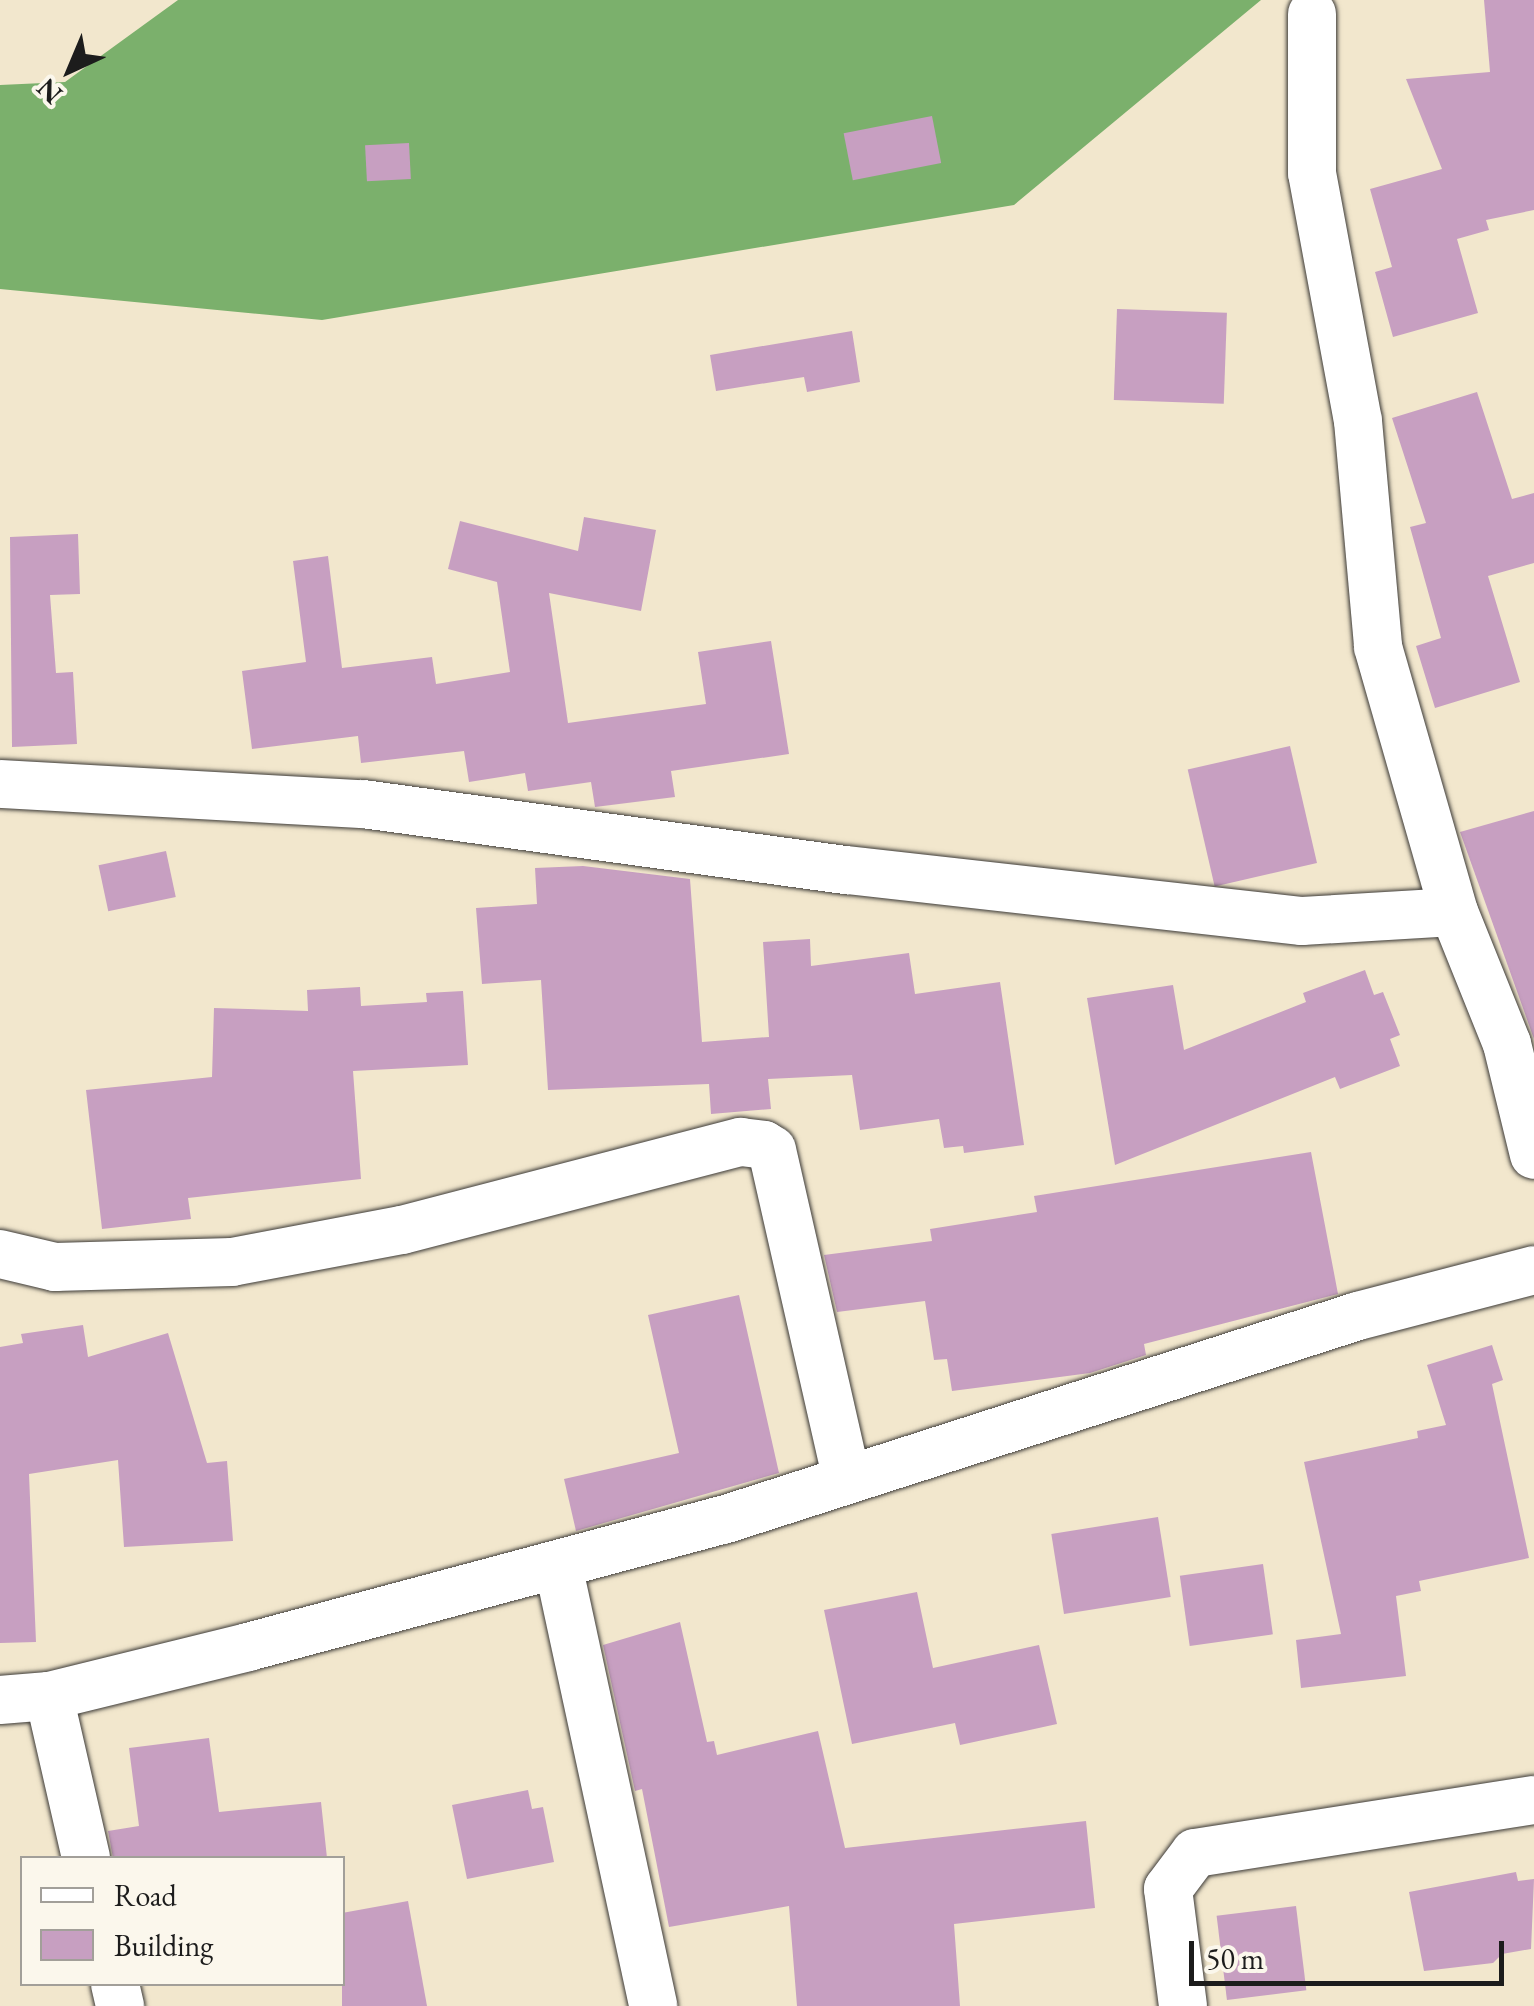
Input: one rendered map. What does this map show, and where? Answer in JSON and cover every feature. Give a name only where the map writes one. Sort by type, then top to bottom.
[{"type":"street","points":[[1312,14],[1312,173],[1358,421],[1374,626],[1454,912],[1507,1044],[1534,1156]]},
{"type":"street","points":[[0,784],[363,804],[847,870],[1302,921],[1454,912]]},
{"type":"street","points":[[0,1254],[55,1266],[232,1262],[402,1230],[741,1142],[764,1144],[772,1150],[847,1479]]},
{"type":"street","points":[[0,1700],[49,1696],[558,1565],[847,1479],[1358,1316],[1534,1270]]},
{"type":"street","points":[[558,1565],[653,2006]]},
{"type":"street","points":[[49,1696],[86,1856]]},
{"type":"street","points":[[1183,2006],[1168,1889],[1195,1853],[1534,1800]]},
{"type":"green space","points":[[178,0],[1261,0],[1014,205],[322,320],[0,289],[0,85],[65,82]]},
{"type":"building","points":[[1484,0],[1534,0],[1534,210],[1486,220],[1489,230],[1457,239],[1478,313],[1393,337],[1375,272],[1392,267],[1370,189],[1442,169],[1406,79],[1490,72]]},
{"type":"building","points":[[932,116],[941,163],[853,180],[844,133]]},
{"type":"building","points":[[409,143],[411,179],[367,181],[365,145]]},
{"type":"building","points":[[1117,309],[1227,313],[1224,404],[1114,400]]},
{"type":"building","points":[[852,331],[860,382],[807,392],[804,377],[716,391],[710,355]]},
{"type":"building","points":[[1477,392],[1512,499],[1534,493],[1534,563],[1488,576],[1520,682],[1435,708],[1416,646],[1441,638],[1410,527],[1426,523],[1392,418]]},
{"type":"building","points":[[584,517],[656,530],[641,611],[549,593],[568,723],[706,704],[698,652],[771,641],[789,754],[671,771],[675,797],[595,807],[591,782],[528,791],[525,773],[469,782],[464,751],[361,763],[358,736],[252,749],[242,671],[306,662],[293,561],[328,556],[342,668],[432,657],[436,684],[510,672],[497,582],[448,569],[460,521],[578,551]]},
{"type":"building","points":[[78,534],[80,594],[50,595],[56,673],[73,672],[77,744],[12,747],[10,537]]},
{"type":"building","points":[[1290,746],[1317,863],[1215,887],[1188,770]]},
{"type":"building","points":[[1534,811],[1534,1039],[1460,832]]},
{"type":"building","points":[[166,851],[176,897],[108,911],[99,865]]},
{"type":"building","points":[[583,866],[690,879],[702,1042],[769,1037],[763,942],[810,939],[811,966],[909,953],[915,994],[1000,982],[1024,1145],[964,1153],[963,1146],[944,1148],[939,1119],[860,1130],[852,1075],[768,1079],[771,1109],[711,1114],[709,1084],[548,1090],[541,980],[482,984],[476,908],[537,904],[535,868]]},
{"type":"building","points":[[1365,970],[1374,995],[1383,992],[1400,1035],[1390,1039],[1400,1066],[1340,1089],[1335,1077],[1115,1165],[1087,998],[1173,985],[1184,1050],[1306,1002],[1303,993]]},
{"type":"building","points":[[360,987],[361,1006],[427,1002],[426,993],[463,991],[468,1065],[353,1071],[361,1179],[188,1198],[191,1219],[102,1229],[86,1090],[212,1077],[214,1008],[308,1011],[307,990]]},
{"type":"building","points":[[1311,1152],[1338,1294],[1144,1344],[1146,1355],[1090,1373],[952,1391],[947,1359],[934,1360],[925,1301],[837,1312],[824,1255],[932,1241],[930,1229],[1037,1212],[1034,1196]]},
{"type":"building","points":[[739,1295],[779,1473],[576,1531],[564,1479],[679,1453],[648,1315]]},
{"type":"building","points":[[83,1325],[88,1357],[168,1333],[207,1463],[227,1461],[233,1541],[124,1547],[118,1460],[29,1474],[36,1642],[0,1643],[0,1347],[23,1343],[21,1334]]},
{"type":"building","points":[[1492,1345],[1503,1380],[1492,1384],[1529,1558],[1419,1581],[1421,1591],[1396,1596],[1406,1676],[1301,1688],[1296,1640],[1341,1634],[1304,1462],[1418,1438],[1417,1431],[1446,1425],[1427,1365]]},
{"type":"building","points":[[1158,1517],[1171,1597],[1064,1614],[1051,1534]]},
{"type":"building","points":[[1263,1564],[1273,1634],[1190,1646],[1180,1576]]},
{"type":"building","points":[[917,1592],[933,1668],[1039,1645],[1057,1724],[960,1745],[955,1723],[852,1744],[824,1610]]},
{"type":"building","points":[[680,1622],[707,1742],[714,1741],[717,1755],[818,1731],[845,1848],[1086,1821],[1095,1908],[954,1924],[960,2006],[797,2006],[789,1906],[669,1927],[642,1789],[635,1791],[603,1645]]},
{"type":"building","points":[[209,1738],[219,1812],[321,1802],[327,1856],[113,1856],[108,1831],[139,1826],[129,1748]]},
{"type":"building","points":[[528,1790],[532,1809],[543,1807],[554,1862],[467,1879],[452,1805]]},
{"type":"building","points":[[1516,1872],[1518,1881],[1534,1879],[1531,1949],[1502,1954],[1493,1963],[1424,1971],[1409,1892]]},
{"type":"building","points":[[408,1901],[427,2006],[342,2006],[345,1912]]},
{"type":"building","points":[[1296,1906],[1306,1990],[1227,2000],[1217,1916]]}]
